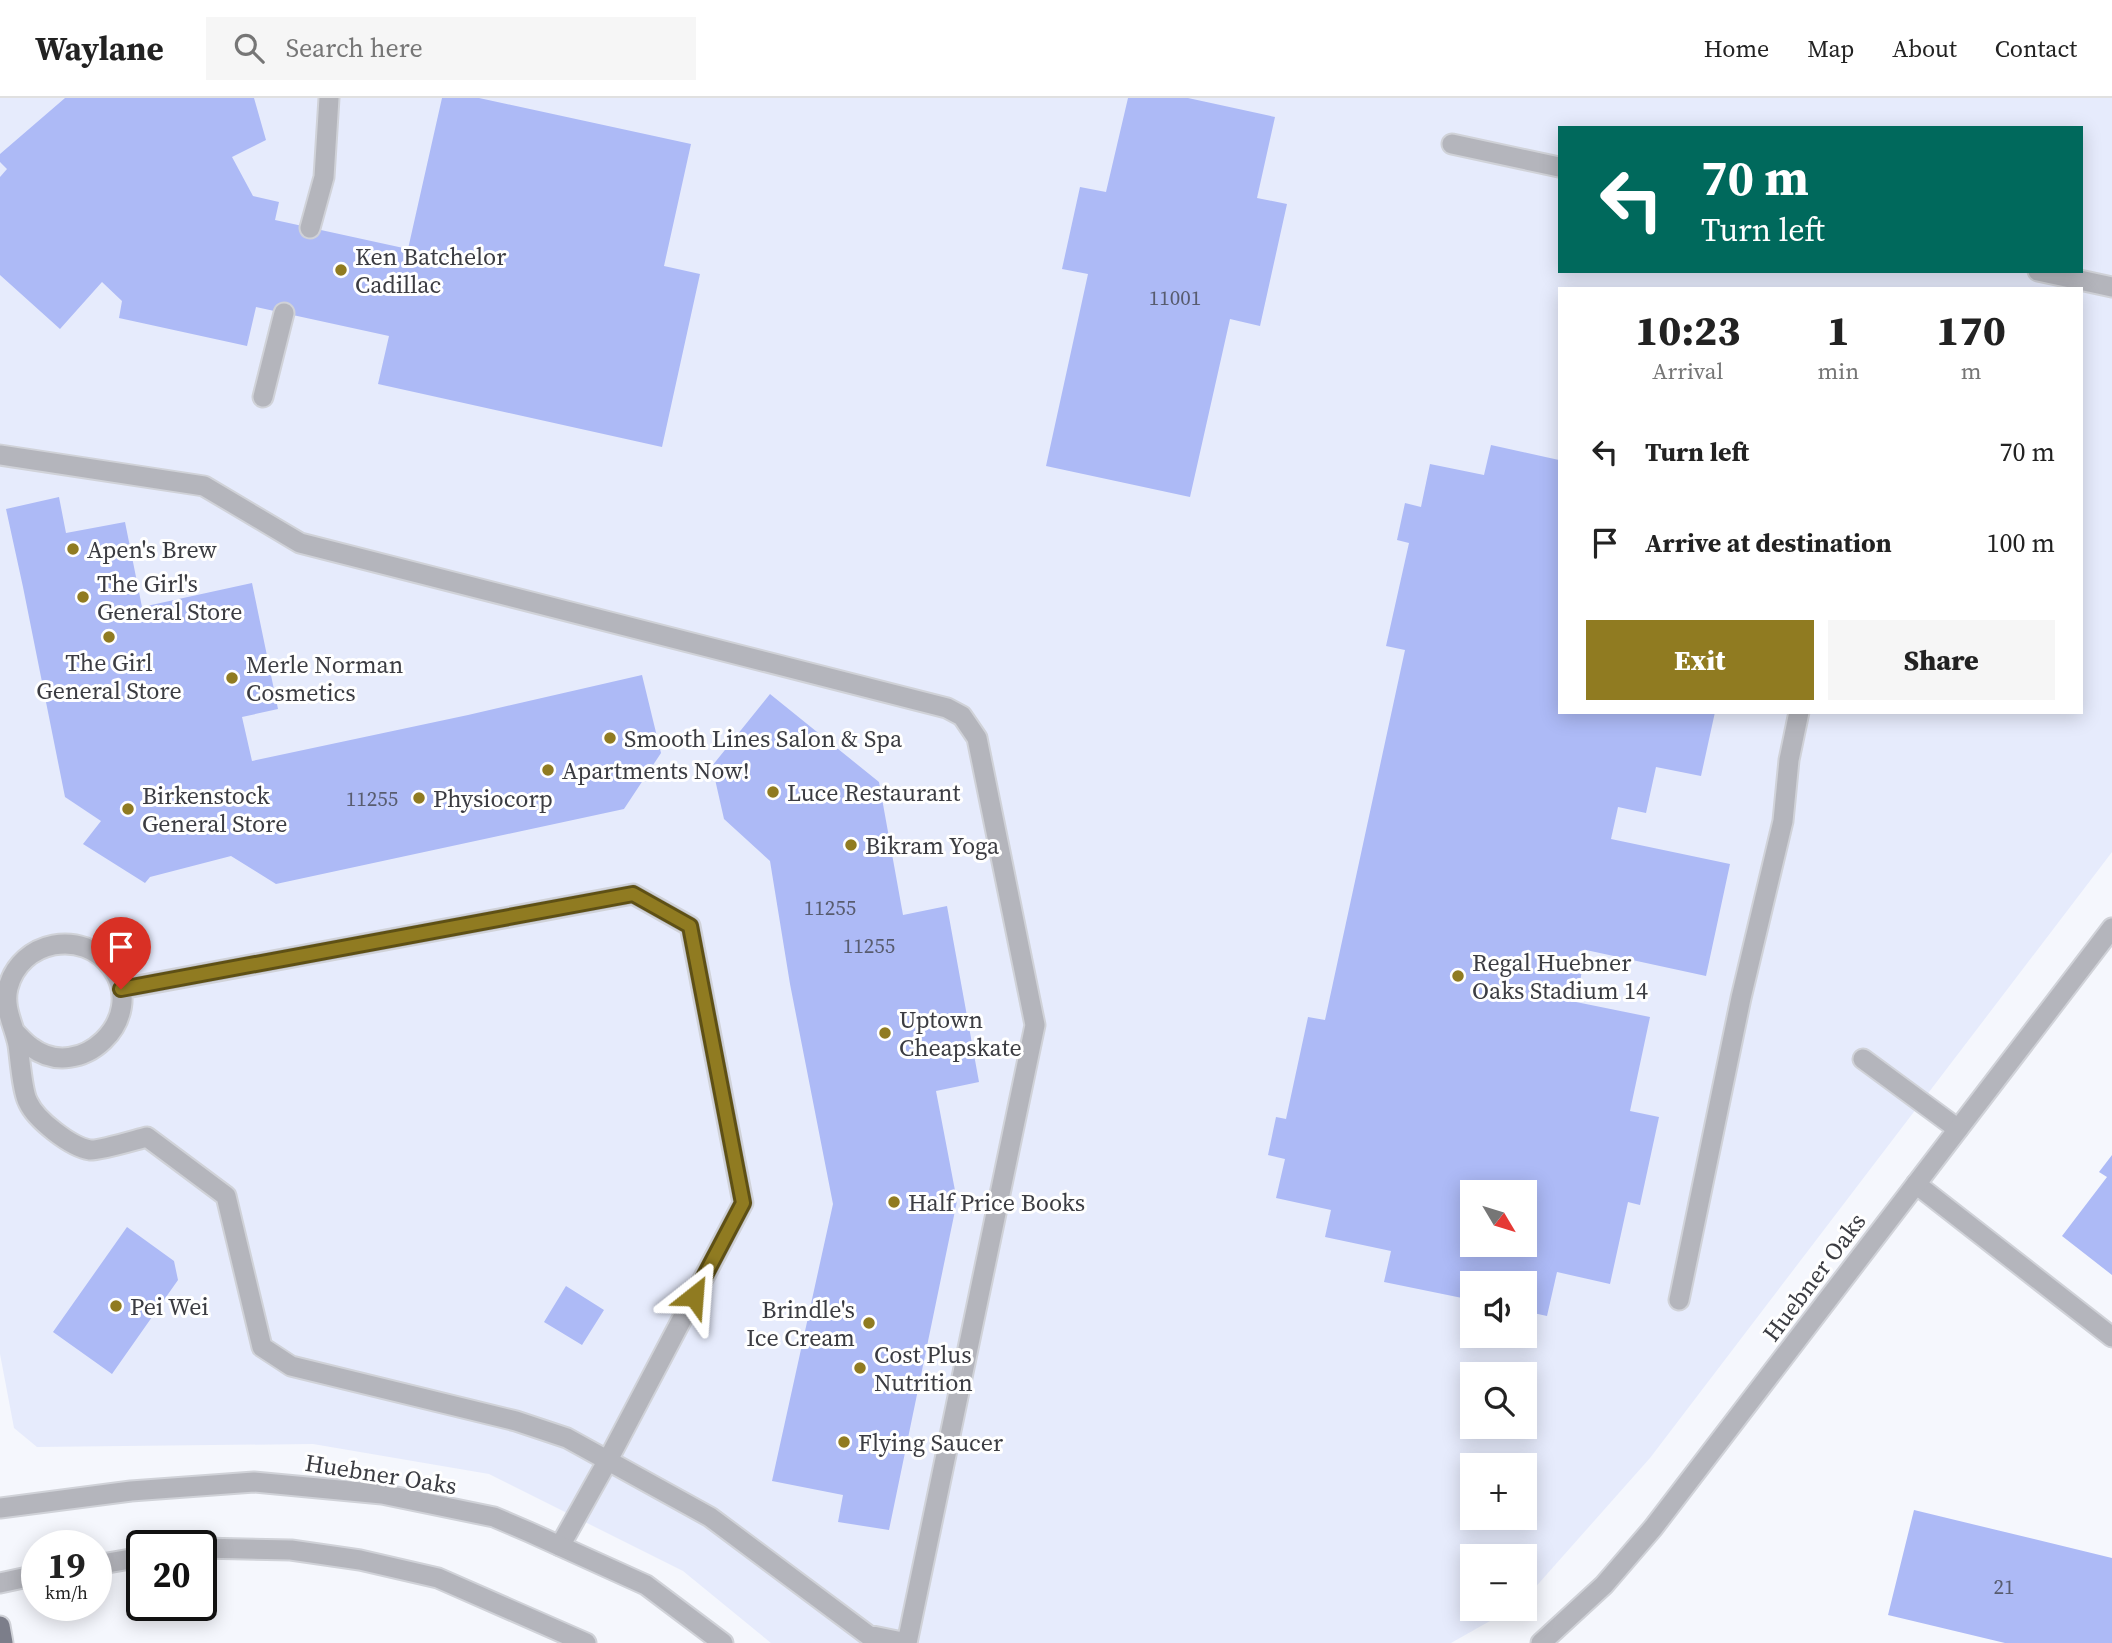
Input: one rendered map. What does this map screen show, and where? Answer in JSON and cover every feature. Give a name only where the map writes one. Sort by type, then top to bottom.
[{"type":"main road","points":[[0,1626],[3,1643]]},
{"type":"street","points":[[310,228],[324,177],[329,98]]},
{"type":"street","points":[[1452,144],[1558,167]]},
{"type":"street","points":[[2047,273],[2112,287]]},
{"type":"street","points":[[263,397],[285,313]]},
{"type":"street","points":[[0,455],[204,485],[300,543],[947,708],[962,716],[977,738],[1035,1025],[907,1643],[869,1635],[710,1517],[567,1438],[516,1421],[291,1366],[262,1347],[226,1196],[147,1137],[91,1150],[56,1134],[28,1102],[15,1032]]},
{"type":"street","points":[[1679,1300],[1741,998],[1783,821],[1789,760],[1799,714]]},
{"type":"street","points":[[121,989],[633,894],[690,926],[743,1203],[560,1546]]},
{"type":"street","name":"Huebner Oaks","points":[[1541,1643],[1604,1585],[1653,1528],[2112,928]]},
{"type":"street","points":[[53,943],[76,943],[96,952],[112,968],[121,989],[121,1012],[112,1032],[96,1049],[75,1057],[52,1057],[32,1048],[15,1032],[4,1012],[8,989],[16,968],[32,952],[53,943]]},
{"type":"street","points":[[0,967],[8,989]]},
{"type":"street","points":[[1863,1059],[1958,1129]]},
{"type":"street","points":[[1916,1184],[2112,1337]]},
{"type":"street","name":"Huebner Oaks","points":[[0,1508],[131,1491],[254,1482],[382,1494],[494,1517],[646,1585],[723,1643]]},
{"type":"street","points":[[217,1548],[291,1550],[360,1560],[438,1578],[586,1643]]},
{"type":"street","points":[[0,1583],[21,1578]]},
{"type":"shaded area","points":[[0,98],[2112,98],[2112,852],[1650,1458],[1537,1585],[1537,1544],[1460,1544],[1460,1621],[1490,1621],[1451,1643],[771,1643],[683,1571],[489,1474],[313,1444],[37,1447],[14,1428],[0,1354]]},
{"type":"building","name":"Ken Batchelor Cadillac","points":[[65,98],[254,98],[266,140],[232,157],[253,196],[279,202],[275,220],[408,249],[442,98],[479,98],[691,144],[664,266],[700,274],[662,447],[378,384],[389,336],[256,307],[247,346],[119,318],[122,301],[102,282],[60,329],[0,275],[0,177],[7,169],[0,162],[0,154]]},
{"type":"building","points":[[1128,98],[1188,98],[1275,117],[1257,198],[1287,204],[1260,326],[1230,319],[1190,497],[1046,466],[1088,274],[1062,269],[1080,187],[1106,192]]},
{"type":"building","name":"Regal Huebner Oaks Stadium 14","points":[[1491,445],[1558,460],[1558,714],[1715,714],[1701,776],[1656,767],[1646,813],[1618,807],[1611,839],[1730,864],[1706,976],[1586,950],[1576,1002],[1650,1017],[1630,1111],[1659,1117],[1640,1205],[1628,1202],[1610,1284],[1557,1272],[1547,1316],[1537,1314],[1537,1271],[1460,1271],[1460,1298],[1384,1282],[1391,1251],[1325,1237],[1331,1210],[1276,1198],[1285,1159],[1268,1155],[1276,1117],[1286,1119],[1308,1017],[1325,1020],[1405,650],[1386,646],[1409,543],[1397,540],[1405,503],[1421,507],[1430,464],[1484,475]]},
{"type":"building","points":[[59,497],[66,533],[125,522],[142,607],[252,583],[278,709],[242,717],[252,761],[642,675],[661,753],[624,809],[276,884],[231,856],[150,877],[145,883],[83,844],[101,821],[65,797],[6,509]]},
{"type":"building","points":[[770,694],[879,782],[903,915],[947,906],[979,1082],[936,1091],[957,1201],[889,1530],[838,1522],[843,1495],[772,1481],[833,1204],[790,984],[770,861],[724,819],[712,766]]},
{"type":"building","points":[[2112,1155],[2112,1275],[2062,1236],[2107,1177],[2099,1172]]},
{"type":"building","name":"Pei Wei","points":[[127,1227],[174,1261],[178,1280],[112,1374],[53,1332]]},
{"type":"building","points":[[566,1286],[604,1310],[582,1345],[544,1322]]},
{"type":"building","points":[[1914,1510],[2112,1558],[2112,1643],[2005,1643],[1888,1615]]},
{"type":"place","name":"Ken Batchelor Cadillac","points":[[341,270]]},
{"type":"place","name":"Apen's Brew","points":[[73,549]]},
{"type":"place","name":"The Girl's General Store","points":[[83,597]]},
{"type":"place","name":"The Girl General Store","points":[[109,637]]},
{"type":"place","name":"Merle Norman Cosmetics","points":[[232,678]]},
{"type":"place","name":"Smooth Lines Salon & Spa","points":[[610,738]]},
{"type":"place","name":"Apartments Now!","points":[[548,770]]},
{"type":"place","name":"Luce Restaurant","points":[[773,792]]},
{"type":"place","name":"Physiocorp","points":[[419,798]]},
{"type":"place","name":"Birkenstock General Store","points":[[128,809]]},
{"type":"place","name":"Bikram Yoga","points":[[851,845]]},
{"type":"place","name":"Regal Huebner Oaks Stadium 14","points":[[1458,976]]},
{"type":"place","name":"Uptown Cheapskate","points":[[885,1033]]},
{"type":"place","name":"Half Price Books","points":[[894,1202]]},
{"type":"place","name":"Pei Wei","points":[[116,1306]]},
{"type":"place","name":"Brindle's Ice Cream","points":[[869,1323]]},
{"type":"place","name":"Cost Plus Nutrition","points":[[860,1368]]},
{"type":"place","name":"Flying Saucer","points":[[844,1442]]},
{"type":"route","points":[[121,989],[633,894],[690,926],[743,1203],[694,1296]]}]
